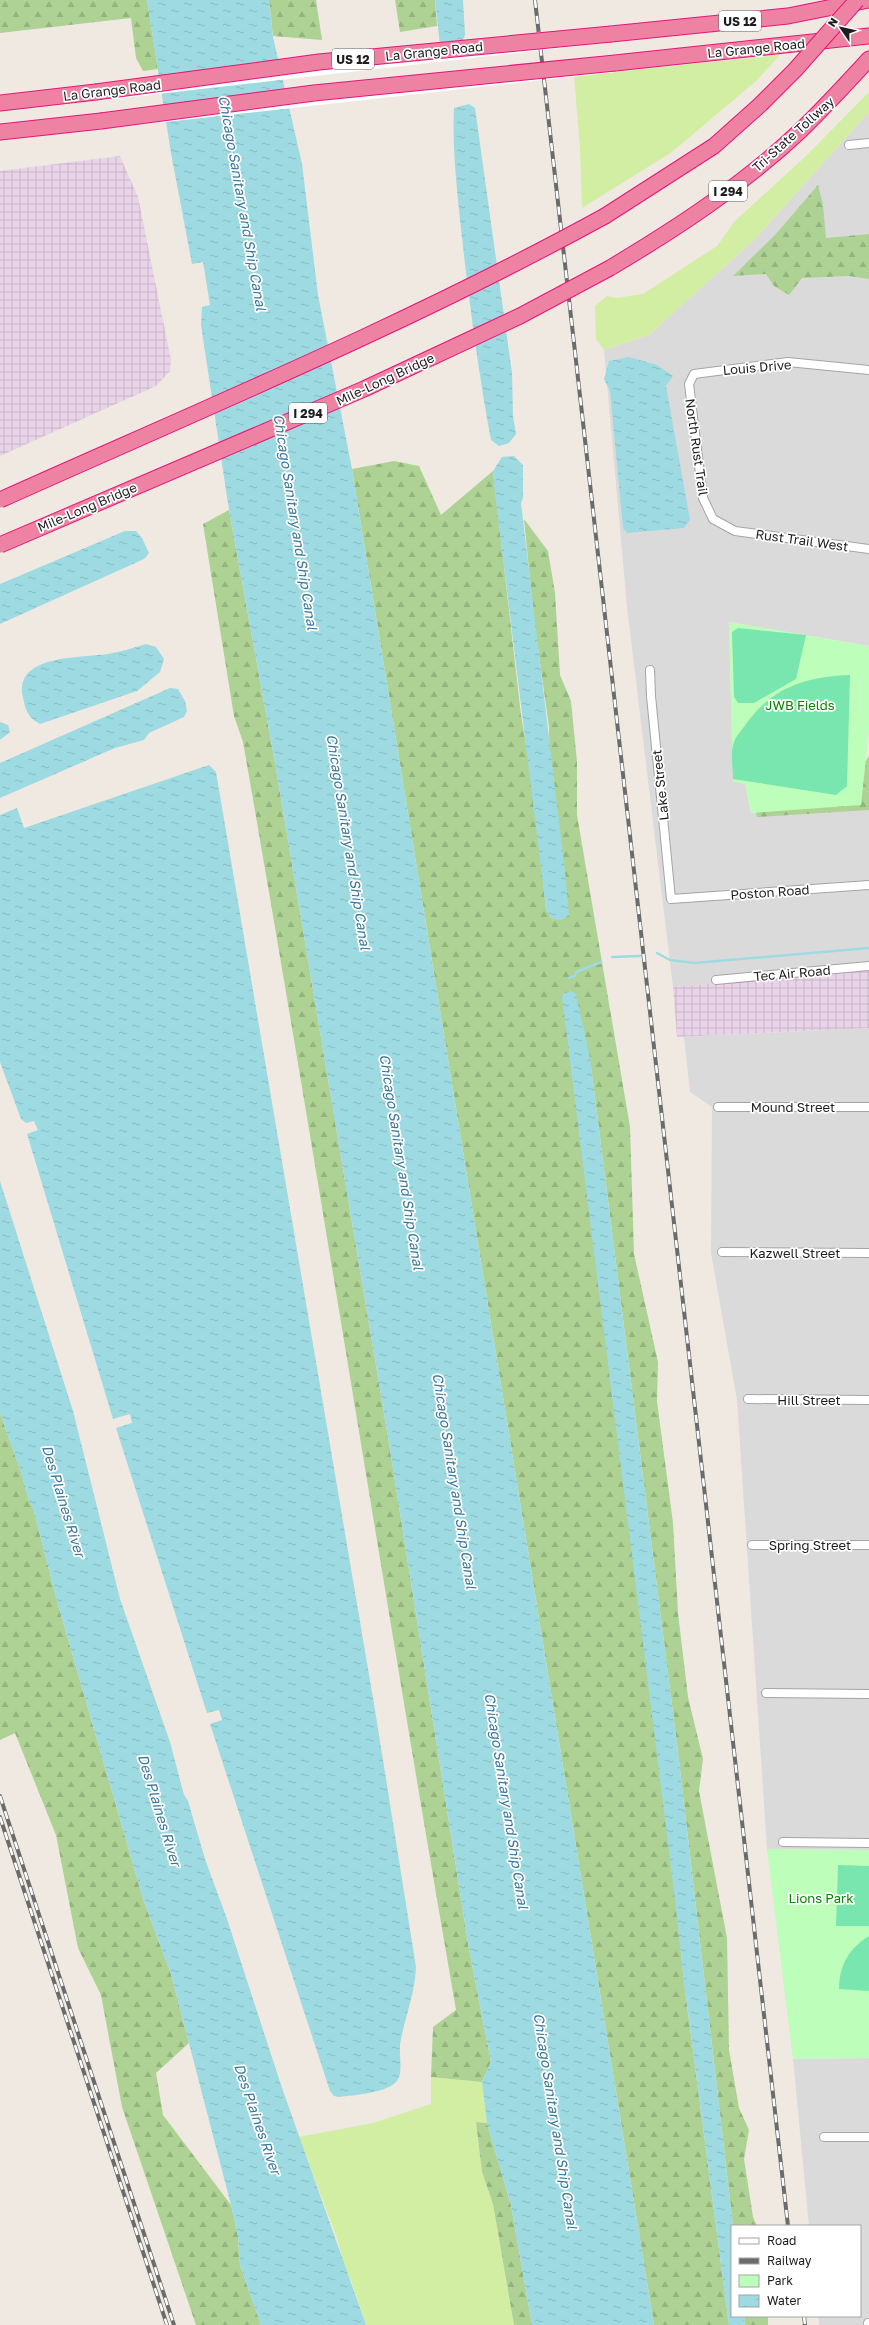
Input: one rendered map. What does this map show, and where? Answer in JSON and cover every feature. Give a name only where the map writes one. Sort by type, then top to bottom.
[{"type":"highway","points":[[0,500],[387,326],[519,263],[605,216],[714,146],[761,104],[795,70],[857,0]]},
{"type":"highway","name":"La Grange Road","points":[[0,103],[96,92],[319,62],[788,16],[868,0]]},
{"type":"highway","name":"La Grange Road","points":[[0,132],[101,121],[314,93],[869,36]]},
{"type":"highway","name":"Tri-State Tollway","points":[[610,268],[667,235],[728,191],[799,132],[834,98],[869,59]]},
{"type":"highway","name":"Mile-Long Bridge","points":[[0,545],[364,389],[520,316],[610,268]]},
{"type":"street","points":[[849,145],[869,142]]},
{"type":"street","name":"Louis Drive","points":[[694,374],[788,362],[869,370]]},
{"type":"street","name":"North Rust Trail","points":[[694,374],[689,384],[703,498],[713,519],[735,532]]},
{"type":"street","name":"Rust Trail West","points":[[735,532],[869,550]]},
{"type":"street","name":"Lake Street","points":[[650,670],[650,696],[671,899]]},
{"type":"street","name":"Poston Road","points":[[671,899],[869,884]]},
{"type":"street","name":"Tec Air Road","points":[[716,980],[869,966]]},
{"type":"street","name":"Mound Street","points":[[718,1107],[869,1107]]},
{"type":"street","name":"Kazwell Street","points":[[722,1252],[869,1254]]},
{"type":"street","name":"Hill Street","points":[[748,1399],[869,1400]]},
{"type":"street","name":"Spring Street","points":[[752,1545],[869,1546]]},
{"type":"street","points":[[766,1693],[869,1694]]},
{"type":"street","points":[[783,1842],[869,1843]]},
{"type":"street","points":[[824,2136],[869,2137]]},
{"type":"shaded area","points":[[869,112],[869,646],[729,622],[733,781],[745,784],[751,813],[869,804],[869,970],[673,987],[627,607],[604,350],[649,335],[754,240]]},
{"type":"shaded area","points":[[120,156],[138,197],[171,360],[170,371],[156,386],[0,456],[0,171]]},
{"type":"shaded area","points":[[869,970],[869,1028],[677,1037],[673,987]]},
{"type":"shaded area","points":[[869,1028],[869,1850],[767,1849],[737,1400],[711,1253],[712,1107],[690,1092],[684,1037]]},
{"type":"shaded area","points":[[869,2058],[869,2325],[819,2325],[818,2317],[861,2317],[861,2225],[809,2225],[793,2059]]},
{"type":"green space","points":[[0,0],[147,0],[158,69],[143,71],[136,58],[131,18],[0,33]]},
{"type":"green space","points":[[269,0],[316,0],[322,40],[273,36]]},
{"type":"green space","points":[[395,0],[435,0],[437,26],[400,32]]},
{"type":"green space","points":[[780,55],[756,81],[672,152],[582,208],[580,148],[574,76]]},
{"type":"green space","points":[[869,92],[869,112],[754,240],[649,335],[604,350],[596,339],[595,306],[607,296],[616,298],[643,294],[717,246],[735,221],[806,156]]},
{"type":"green space","points":[[818,185],[823,205],[826,238],[869,234],[869,279],[849,276],[802,278],[789,295],[774,286],[766,274],[733,276],[775,235]]},
{"type":"green space","points":[[394,461],[419,466],[441,515],[493,471],[521,715],[531,774],[546,909],[552,919],[549,727],[534,620],[524,519],[548,551],[555,593],[560,675],[571,701],[577,762],[577,815],[630,1127],[634,1254],[658,1362],[657,1401],[673,1523],[678,1613],[688,1697],[703,1759],[699,1791],[727,1938],[729,2050],[739,2108],[749,2130],[744,2159],[753,2217],[757,2225],[733,2225],[678,1752],[590,1058],[684,1982],[729,2325],[654,2325],[352,469]]},
{"type":"green space","points":[[229,510],[275,763],[388,1437],[469,1949],[491,2062],[482,2082],[431,2077],[433,2027],[456,2010],[402,1693],[324,1217],[243,742],[234,716],[203,524]]},
{"type":"green space","name":"JWB Fields","points":[[729,622],[869,646],[869,730],[861,805],[751,813],[745,784],[733,781]]},
{"type":"green space","points":[[738,628],[806,635],[796,679],[754,703],[738,703],[734,697],[732,632]]},
{"type":"green space","points":[[850,675],[847,786],[836,795],[733,779],[732,750],[735,740],[756,711],[767,701],[791,686],[819,678]]},
{"type":"green space","points":[[869,756],[869,810],[757,817],[754,806],[861,768]]},
{"type":"green space","points":[[0,1413],[21,1472],[29,1501],[33,1508],[57,1601],[143,1899],[171,1974],[189,2043],[156,2073],[163,2115],[231,2205],[238,2236],[240,2265],[261,2325],[196,2325],[122,2107],[101,1995],[78,1948],[56,1835],[15,1733],[0,1740]]},
{"type":"green space","name":"Lions Park","points":[[767,1849],[869,1850],[869,2058],[793,2059]]},
{"type":"green space","points":[[838,1865],[869,1866],[869,1926],[836,1926]]},
{"type":"green space","points":[[869,1936],[869,1991],[839,1989],[839,1981],[846,1958],[856,1946]]},
{"type":"green space","points":[[431,2077],[482,2082],[487,2123],[476,2122],[482,2172],[493,2204],[514,2325],[366,2325],[351,2280],[344,2265],[337,2238],[299,2137],[373,2123],[431,2104]]},
{"type":"green space","points":[[476,2122],[487,2123],[511,2205],[532,2325],[514,2325],[493,2204],[482,2172]]},
{"type":"green space","points":[[744,2317],[768,2317],[768,2325],[745,2325]]},
{"type":"water","name":"Chicago Sanitary and Ship Canal","points":[[147,0],[269,0],[273,37],[302,164],[318,295],[352,469],[654,2325],[532,2325],[511,2205],[487,2123],[482,2082],[491,2062],[469,1949],[388,1437],[275,763],[229,510],[201,325],[202,307],[210,305],[203,262],[192,264],[171,153]]},
{"type":"water","points":[[435,0],[463,0],[465,35],[457,54],[440,45]]},
{"type":"water","points":[[469,104],[475,108],[512,373],[513,416],[516,434],[509,443],[499,446],[491,440],[482,387],[467,282],[456,184],[454,108]]},
{"type":"water","points":[[629,357],[657,365],[673,376],[666,386],[690,520],[684,528],[627,533],[623,528],[610,391],[604,379],[609,361]]},
{"type":"water","points":[[514,456],[523,465],[523,498],[521,503],[566,880],[569,915],[561,920],[552,919],[546,909],[494,485],[493,471],[502,457]]},
{"type":"water","points":[[125,531],[136,531],[142,538],[149,553],[144,559],[0,624],[0,584]]},
{"type":"water","points":[[146,644],[156,647],[164,659],[160,672],[137,691],[40,724],[36,722],[28,713],[23,697],[23,682],[29,672],[40,665],[54,660],[113,653]]},
{"type":"water","points":[[170,688],[178,689],[185,701],[187,711],[184,717],[149,733],[144,740],[115,748],[0,798],[0,763]]},
{"type":"water","points":[[0,722],[8,725],[10,732],[0,740]]},
{"type":"water","points":[[209,765],[216,772],[375,1710],[416,1967],[412,1997],[400,2045],[400,2071],[398,2080],[384,2089],[339,2097],[334,2096],[330,2091],[210,1724],[222,1720],[219,1710],[207,1713],[116,1428],[132,1423],[130,1414],[113,1419],[27,1134],[38,1130],[34,1121],[26,1123],[21,1119],[0,1062],[0,815],[17,808],[24,828]]},
{"type":"water","points":[[570,991],[576,994],[590,1058],[678,1752],[733,2225],[731,2225],[731,2317],[744,2317],[745,2325],[729,2325],[684,1982],[673,1883],[562,997],[563,994]]},
{"type":"water","name":"Des Plaines River","points":[[0,1181],[73,1411],[120,1599],[170,1742],[184,1795],[188,1801],[205,1859],[227,1919],[281,2085],[366,2325],[261,2325],[240,2265],[238,2236],[231,2205],[171,1974],[143,1899],[57,1601],[33,1508],[29,1501],[21,1472],[0,1413]]},
{"type":"pier","points":[[610,26],[612,42],[97,101],[95,84]]},
{"type":"pier","points":[[614,54],[616,72],[102,129],[100,113]]},
{"type":"waterway","points":[[657,953],[670,960],[694,963],[869,948]]},
{"type":"waterway","points":[[612,957],[640,956]]},
{"type":"waterway","points":[[569,978],[575,976],[576,972],[601,962]]},
{"type":"railway","points":[[535,0],[788,2225]]},
{"type":"railway","points":[[0,1796],[174,2325]]},
{"type":"railway","points":[[0,1817],[167,2325]]},
{"type":"railway","points":[[804,2317],[805,2325]]}]
